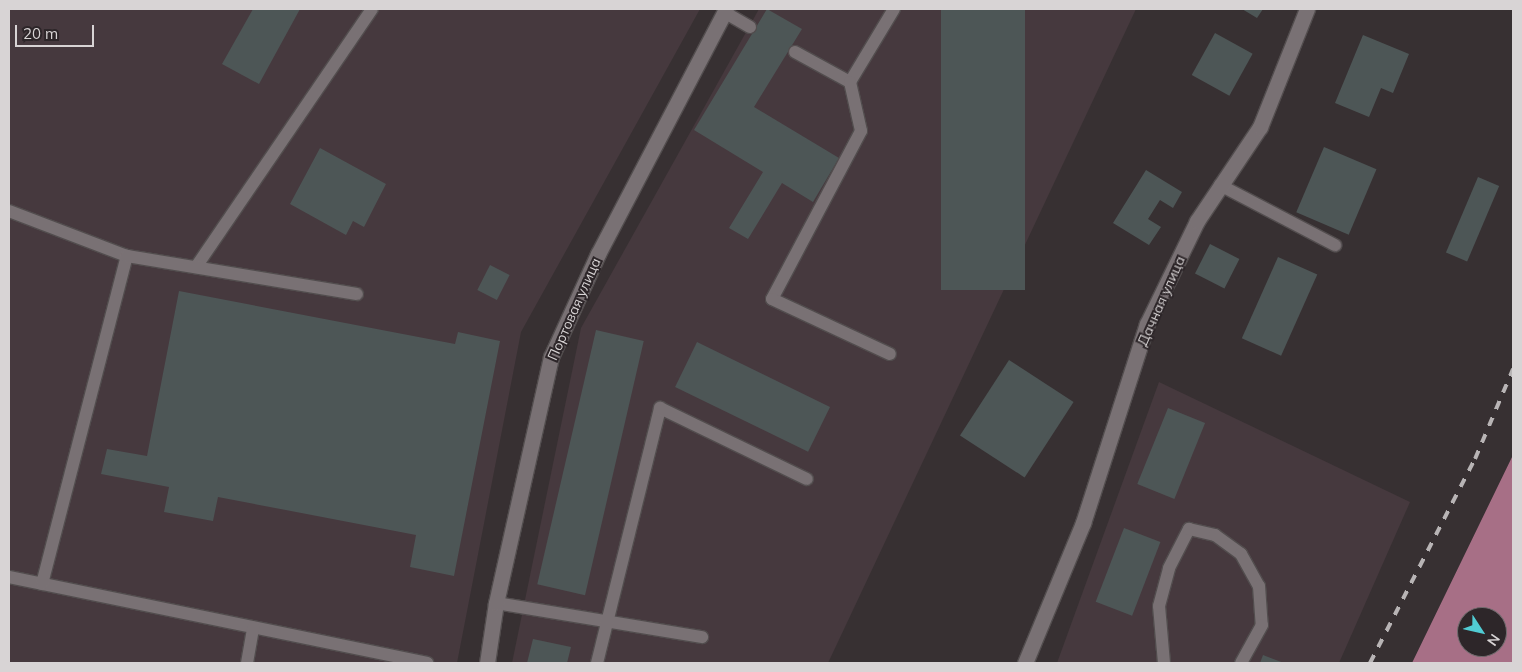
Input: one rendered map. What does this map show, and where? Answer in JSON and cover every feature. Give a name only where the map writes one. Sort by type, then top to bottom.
[{"type":"street","name":"Дачная улица","points":[[1025,663],[1083,523],[1148,324],[1197,221],[1260,127],[1307,9]]},
{"type":"street","name":"Портовая улица","points":[[487,663],[496,603],[551,357],[598,254],[725,10]]},
{"type":"lane","points":[[196,267],[372,9]]},
{"type":"lane","points":[[890,354],[772,299],[861,131],[850,82],[894,9]]},
{"type":"lane","points":[[725,10],[750,27]]},
{"type":"lane","points":[[795,52],[850,82]]},
{"type":"lane","points":[[1220,186],[1335,245]]},
{"type":"lane","points":[[9,211],[127,256],[357,294]]},
{"type":"lane","points":[[42,584],[127,256]]},
{"type":"lane","points":[[597,663],[660,408],[807,479]]},
{"type":"lane","points":[[1164,663],[1159,606],[1169,568],[1189,530],[1216,535],[1241,554],[1259,586],[1262,625],[1241,663]]},
{"type":"lane","points":[[9,577],[427,663]]},
{"type":"lane","points":[[496,603],[702,637]]},
{"type":"lane","points":[[247,663],[253,628]]},
{"type":"shaded area","points":[[9,9],[700,9],[521,332],[457,663],[9,663]]},
{"type":"shaded area","points":[[759,9],[1136,9],[828,663],[512,663],[581,328]]},
{"type":"shaded area","points":[[1159,382],[1410,502],[1339,663],[1057,663]]},
{"type":"shaded area","points":[[1513,455],[1512,663],[1412,663]]},
{"type":"building","points":[[253,9],[300,9],[259,84],[222,64]]},
{"type":"building","points":[[767,9],[802,29],[754,107],[839,158],[813,202],[782,183],[748,239],[729,228],[763,172],[694,130]]},
{"type":"building","points":[[941,9],[1025,9],[1025,290],[941,290]]},
{"type":"building","points":[[1242,9],[1263,9],[1257,18]]},
{"type":"building","points":[[1215,33],[1253,54],[1229,96],[1192,75]]},
{"type":"building","points":[[1363,35],[1409,54],[1393,93],[1381,88],[1369,117],[1335,103]]},
{"type":"building","points":[[1324,147],[1376,169],[1349,235],[1296,212]]},
{"type":"building","points":[[320,148],[386,184],[364,227],[353,221],[346,235],[290,204]]},
{"type":"building","points":[[1146,170],[1182,192],[1173,208],[1160,200],[1148,219],[1161,227],[1149,245],[1113,223]]},
{"type":"building","points":[[1478,177],[1499,186],[1467,261],[1446,252]]},
{"type":"building","points":[[1210,244],[1239,259],[1224,288],[1195,273]]},
{"type":"building","points":[[1278,257],[1317,274],[1281,356],[1242,338]]},
{"type":"building","points":[[490,265],[510,275],[497,300],[477,290]]},
{"type":"building","points":[[179,291],[455,344],[458,332],[500,341],[454,576],[410,567],[416,535],[218,497],[213,521],[164,512],[169,487],[101,474],[107,449],[147,456]]},
{"type":"building","points":[[596,330],[644,341],[585,595],[537,584]]},
{"type":"building","points":[[697,342],[830,407],[808,452],[675,387]]},
{"type":"building","points":[[1009,360],[1074,402],[1025,477],[960,435]]},
{"type":"building","points":[[1168,408],[1205,423],[1174,499],[1137,484]]},
{"type":"building","points":[[1124,528],[1160,542],[1132,616],[1096,602]]},
{"type":"building","points":[[533,639],[571,647],[567,663],[527,663]]},
{"type":"building","points":[[1263,655],[1284,663],[1260,663]]},
{"type":"railway","points":[[1370,663],[1475,459],[1513,369]]}]
